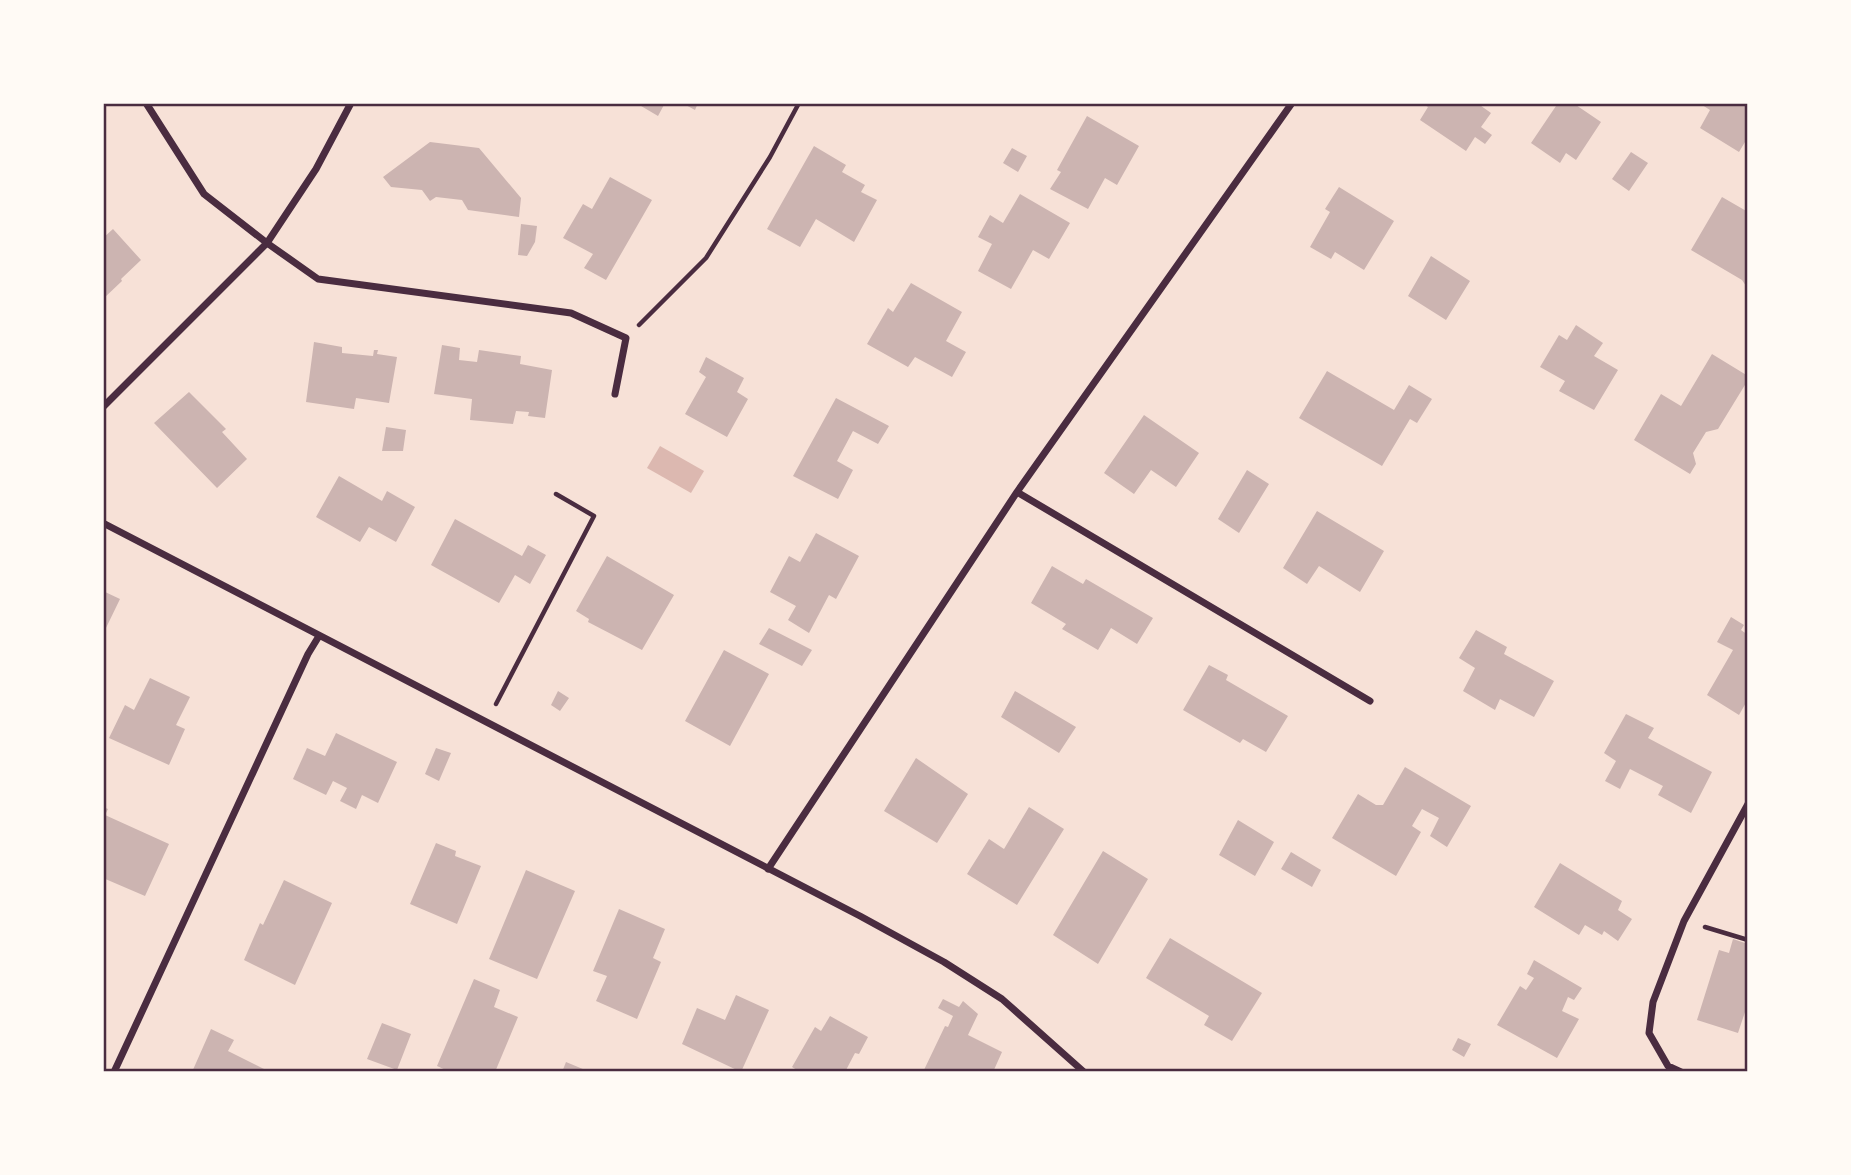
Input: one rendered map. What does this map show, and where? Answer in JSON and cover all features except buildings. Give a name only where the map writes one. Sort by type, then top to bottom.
[{"type":"street","points":[[146,103],[204,194],[318,279],[570,313],[626,338],[615,394]]},
{"type":"street","points":[[103,407],[267,243],[316,169],[351,103]]},
{"type":"street","points":[[768,869],[1017,492],[1292,103]]},
{"type":"street","points":[[1017,492],[1370,701]]},
{"type":"street","points":[[103,523],[944,962],[1002,999],[1084,1072]]},
{"type":"street","points":[[114,1072],[319,635]]},
{"type":"street","points":[[1681,1072],[1668,1066],[1649,1033],[1653,1002],[1684,921],[1748,804]]},
{"type":"path","points":[[626,338],[706,258],[770,158],[799,103]]},
{"type":"path","points":[[486,723],[594,516],[556,494]]},
{"type":"path","points":[[1684,921],[1748,940]]},
{"type":"shaded area","points":[[660,446],[704,471],[691,493],[647,468]]}]
